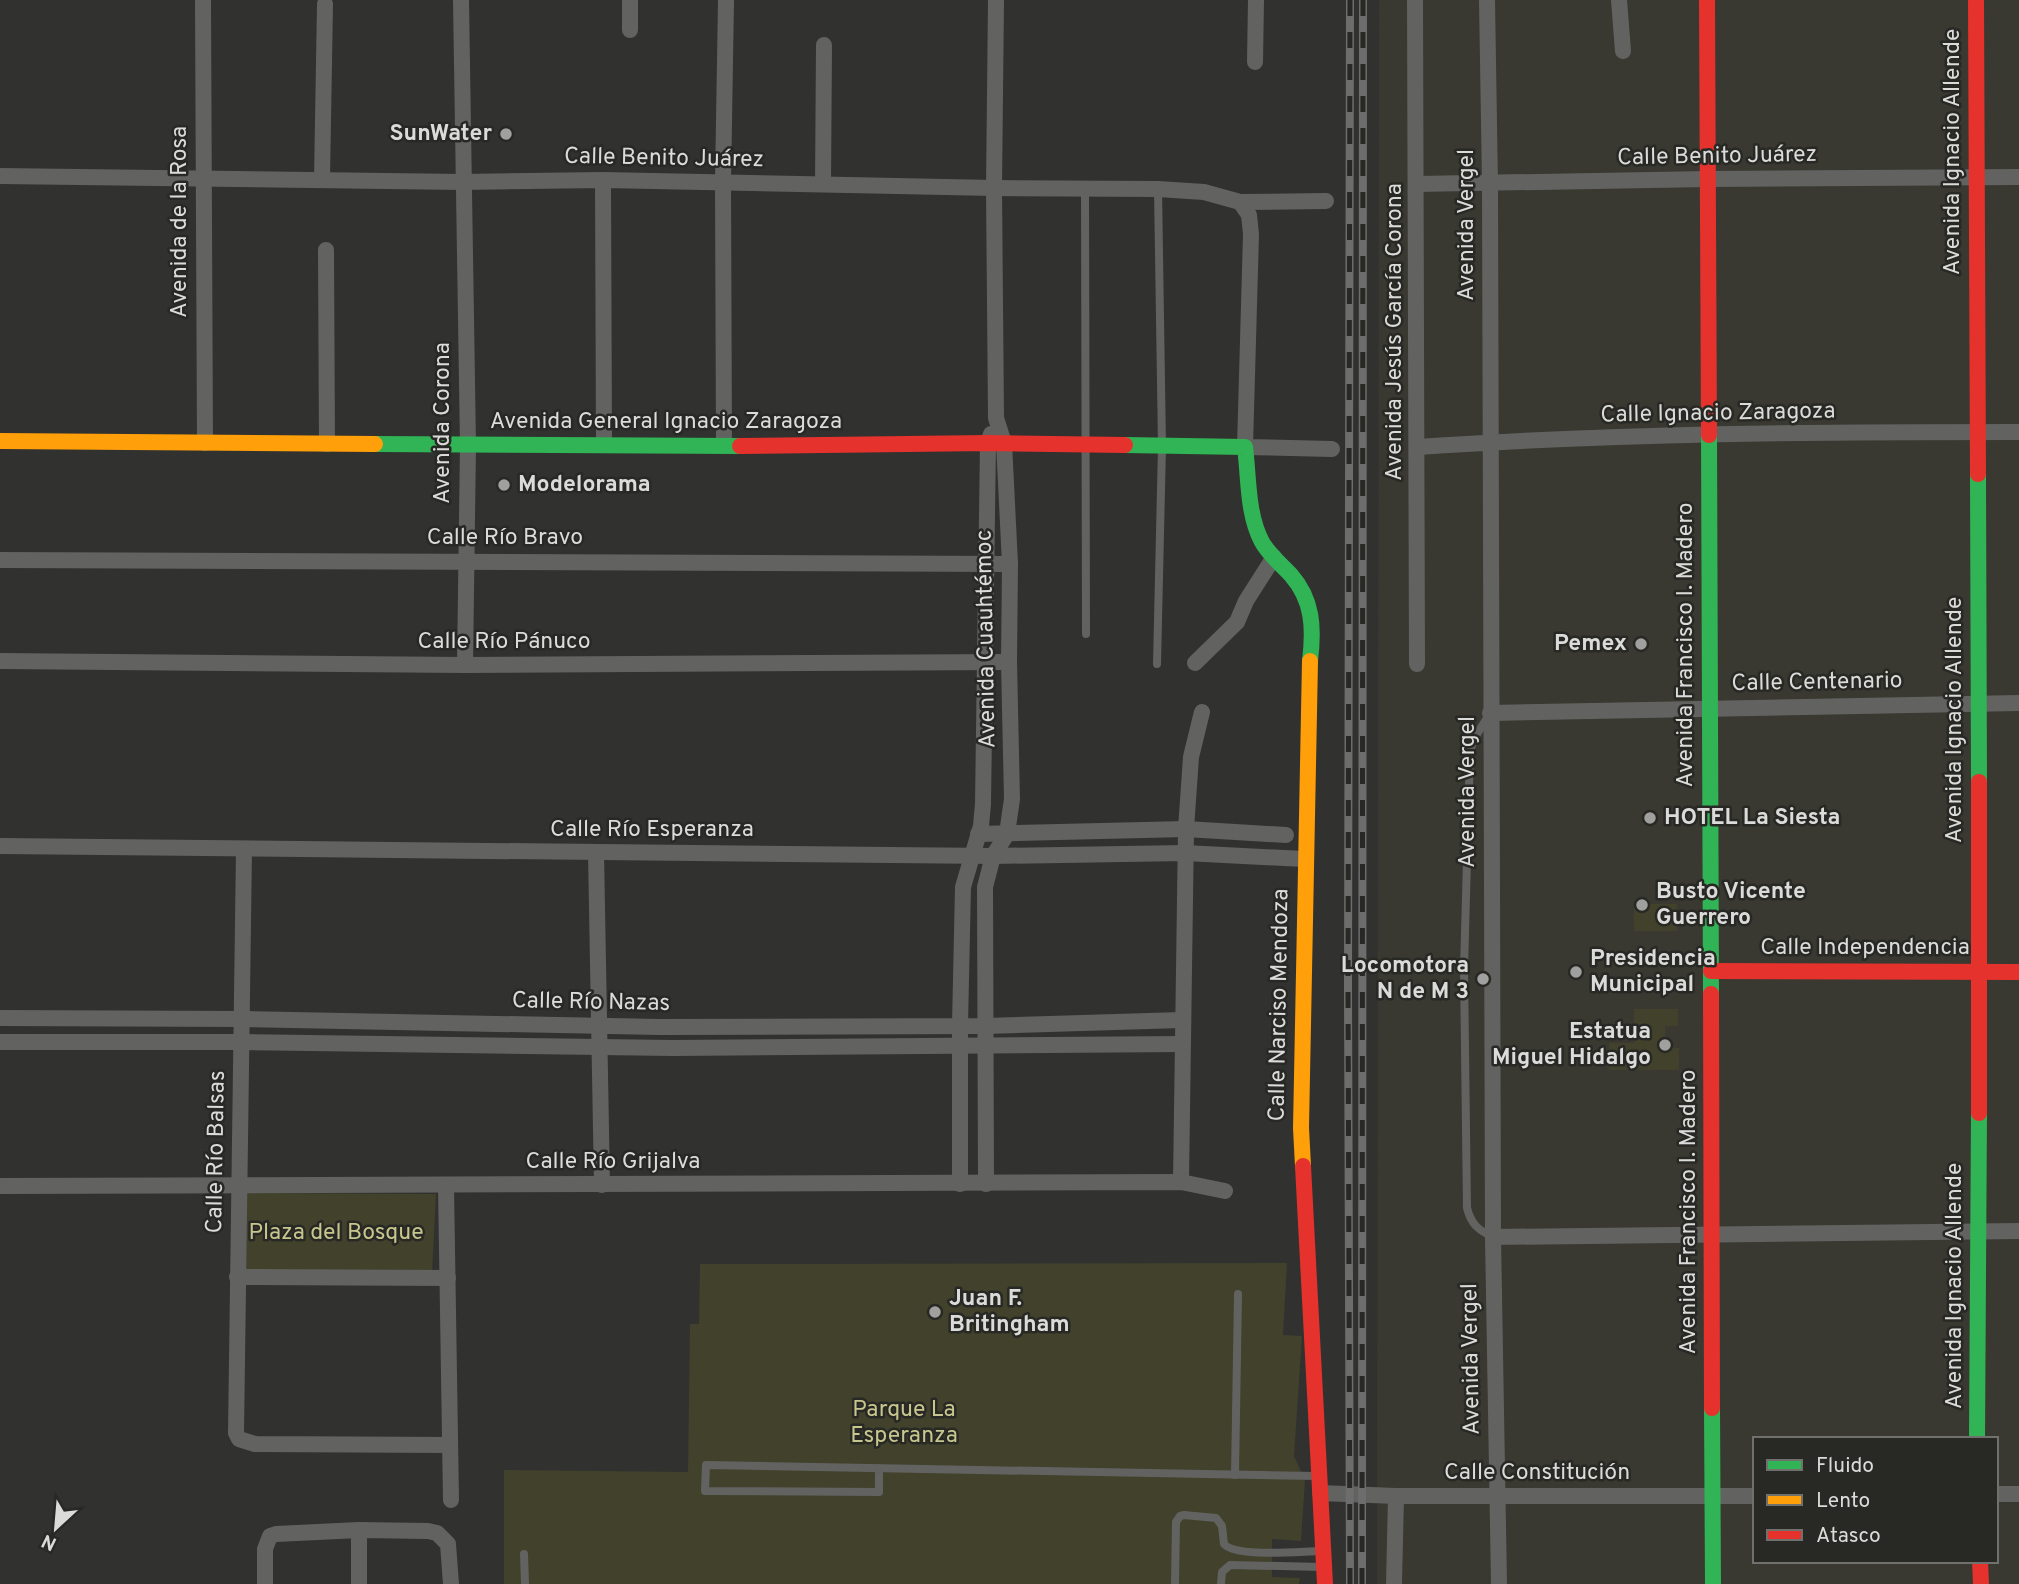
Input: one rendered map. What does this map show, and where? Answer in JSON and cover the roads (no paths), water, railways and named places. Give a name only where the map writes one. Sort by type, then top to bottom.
[{"type":"main road","name":"Avenida Francisco I. Madero","points":[[1707,0],[1713,1584]]},
{"type":"main road","name":"Avenida Ignacio Allende","points":[[1976,0],[1980,972],[1977,1437]]},
{"type":"main road","name":"Avenida General Ignacio Zaragoza","points":[[0,441],[468,445],[1004,443],[1245,446]]},
{"type":"main road","name":"Calle Narciso Mendoza","points":[[1245,446],[1251,478],[1251,509],[1263,544],[1299,584],[1307,598],[1314,635],[1308,672],[1301,1128],[1325,1584]]},
{"type":"main road","name":"Calle Independencia","points":[[1711,971],[2019,972]]},
{"type":"main road","points":[[1980,1563],[1981,1584]]},
{"type":"street","name":"Avenida de la Rosa","points":[[202,0],[205,443]]},
{"type":"street","name":"Avenida Corona","points":[[461,0],[468,445],[466,665]]},
{"type":"street","points":[[630,0],[630,30]]},
{"type":"street","points":[[724,446],[723,182],[726,0]]},
{"type":"street","name":"Avenida Cuauhtémoc","points":[[986,1184],[985,887],[993,856],[1007,834],[1012,799],[1010,564],[1004,443],[996,418],[996,0]]},
{"type":"street","points":[[1255,62],[1256,0]]},
{"type":"street","name":"Avenida Jesús García Corona","points":[[1415,0],[1418,664]]},
{"type":"street","name":"Avenida Vergel","points":[[1487,0],[1490,184],[1493,1237],[1499,1584]]},
{"type":"street","points":[[1619,0],[1623,51]]},
{"type":"street","points":[[322,179],[325,4]]},
{"type":"street","points":[[823,184],[824,45]]},
{"type":"street","name":"Calle Benito Juárez","points":[[0,177],[462,182],[603,180],[1158,189],[1204,192],[1240,202],[1326,201]]},
{"type":"street","name":"Calle Benito Juárez","points":[[1416,184],[2019,177]]},
{"type":"street","points":[[603,180],[604,445]]},
{"type":"street","points":[[1240,202],[1249,215],[1251,234],[1245,446]]},
{"type":"street","points":[[326,250],[327,444]]},
{"type":"street","name":"Avenida Cuauhtémoc","points":[[960,1184],[963,887],[978,834],[983,804],[988,443],[996,418]]},
{"type":"street","name":"Calle Ignacio Zaragoza","points":[[1418,447],[1489,442],[1708,436],[2019,432]]},
{"type":"street","name":"Avenida General Ignacio Zaragoza","points":[[1245,446],[1332,449]]},
{"type":"street","points":[[1195,663],[1237,622],[1246,601],[1274,557]]},
{"type":"street","name":"Calle Río Bravo","points":[[0,560],[1010,564]]},
{"type":"street","name":"Calle Río Pánuco","points":[[0,661],[466,665],[1009,662]]},
{"type":"street","name":"Calle Centenario","points":[[1490,713],[2019,703]]},
{"type":"street","points":[[1181,1182],[1186,829],[1191,757],[1202,712]]},
{"type":"street","points":[[978,834],[1186,829],[1286,835]]},
{"type":"street","name":"Calle Río Esperanza","points":[[0,846],[970,856],[1185,853],[1304,859]]},
{"type":"street","name":"Calle Río Balsas","points":[[244,849],[235,1424],[239,1439],[255,1444],[450,1445]]},
{"type":"street","points":[[596,852],[602,1185]]},
{"type":"street","name":"Calle Río Nazas","points":[[0,1018],[242,1018],[600,1027],[986,1026],[1182,1020]]},
{"type":"street","name":"Calle Río Nazas","points":[[0,1042],[242,1042],[600,1048],[1182,1044]]},
{"type":"street","name":"Calle Río Grijalva","points":[[0,1186],[1181,1182],[1225,1191]]},
{"type":"street","points":[[446,1186],[451,1500]]},
{"type":"street","points":[[1493,1237],[2019,1231]]},
{"type":"street","points":[[237,1277],[447,1278]]},
{"type":"street","name":"Calle Constitución","points":[[1320,1493],[1396,1496],[1753,1496]]},
{"type":"street","points":[[1998,1494],[2019,1494]]},
{"type":"street","points":[[1394,1584],[1396,1496]]},
{"type":"street","points":[[359,1530],[359,1584]]},
{"type":"street","points":[[265,1584],[267,1541],[276,1534],[359,1530],[437,1533],[448,1544],[451,1584]]},
{"type":"lane","points":[[1085,189],[1086,634]]},
{"type":"lane","points":[[1157,664],[1162,446],[1158,189]]},
{"type":"lane","points":[[1490,713],[1470,750],[1464,970],[1467,1208],[1470,1220],[1478,1229],[1493,1237]]},
{"type":"lane","points":[[1235,1475],[1238,1294]]},
{"type":"lane","points":[[879,1468],[879,1492],[705,1491],[706,1465],[879,1468],[1235,1475],[1319,1476]]},
{"type":"lane","points":[[1175,1584],[1176,1522],[1180,1516],[1216,1518],[1222,1526],[1224,1544],[1231,1550],[1324,1559]]},
{"type":"lane","points":[[524,1554],[524,1584]]},
{"type":"lane","points":[[1221,1584],[1222,1572],[1230,1565],[1324,1559]]},
{"type":"railway","points":[[1350,0],[1350,1584]]},
{"type":"railway","points":[[1362,1584],[1363,0]]},
{"type":"place","name":"SunWater","points":[[506,134]]},
{"type":"place","name":"Modelorama","points":[[504,485]]},
{"type":"place","name":"Pemex","points":[[1641,644]]},
{"type":"place","name":"HOTEL La Siesta","points":[[1650,818]]},
{"type":"place","name":"Busto Vicente Guerrero","points":[[1642,905]]},
{"type":"place","name":"Presidencia Municipal","points":[[1576,972]]},
{"type":"place","name":"Locomotora N de M 3","points":[[1483,979]]},
{"type":"place","name":"Estatua Miguel Hidalgo","points":[[1665,1045]]},
{"type":"place","name":"Juan F. Britingham","points":[[935,1312]]},
{"type":"park label","name":"Plaza del Bosque","points":[[336,1233]]},
{"type":"park label","name":"Parque La Esperanza","points":[[904,1423]]}]
